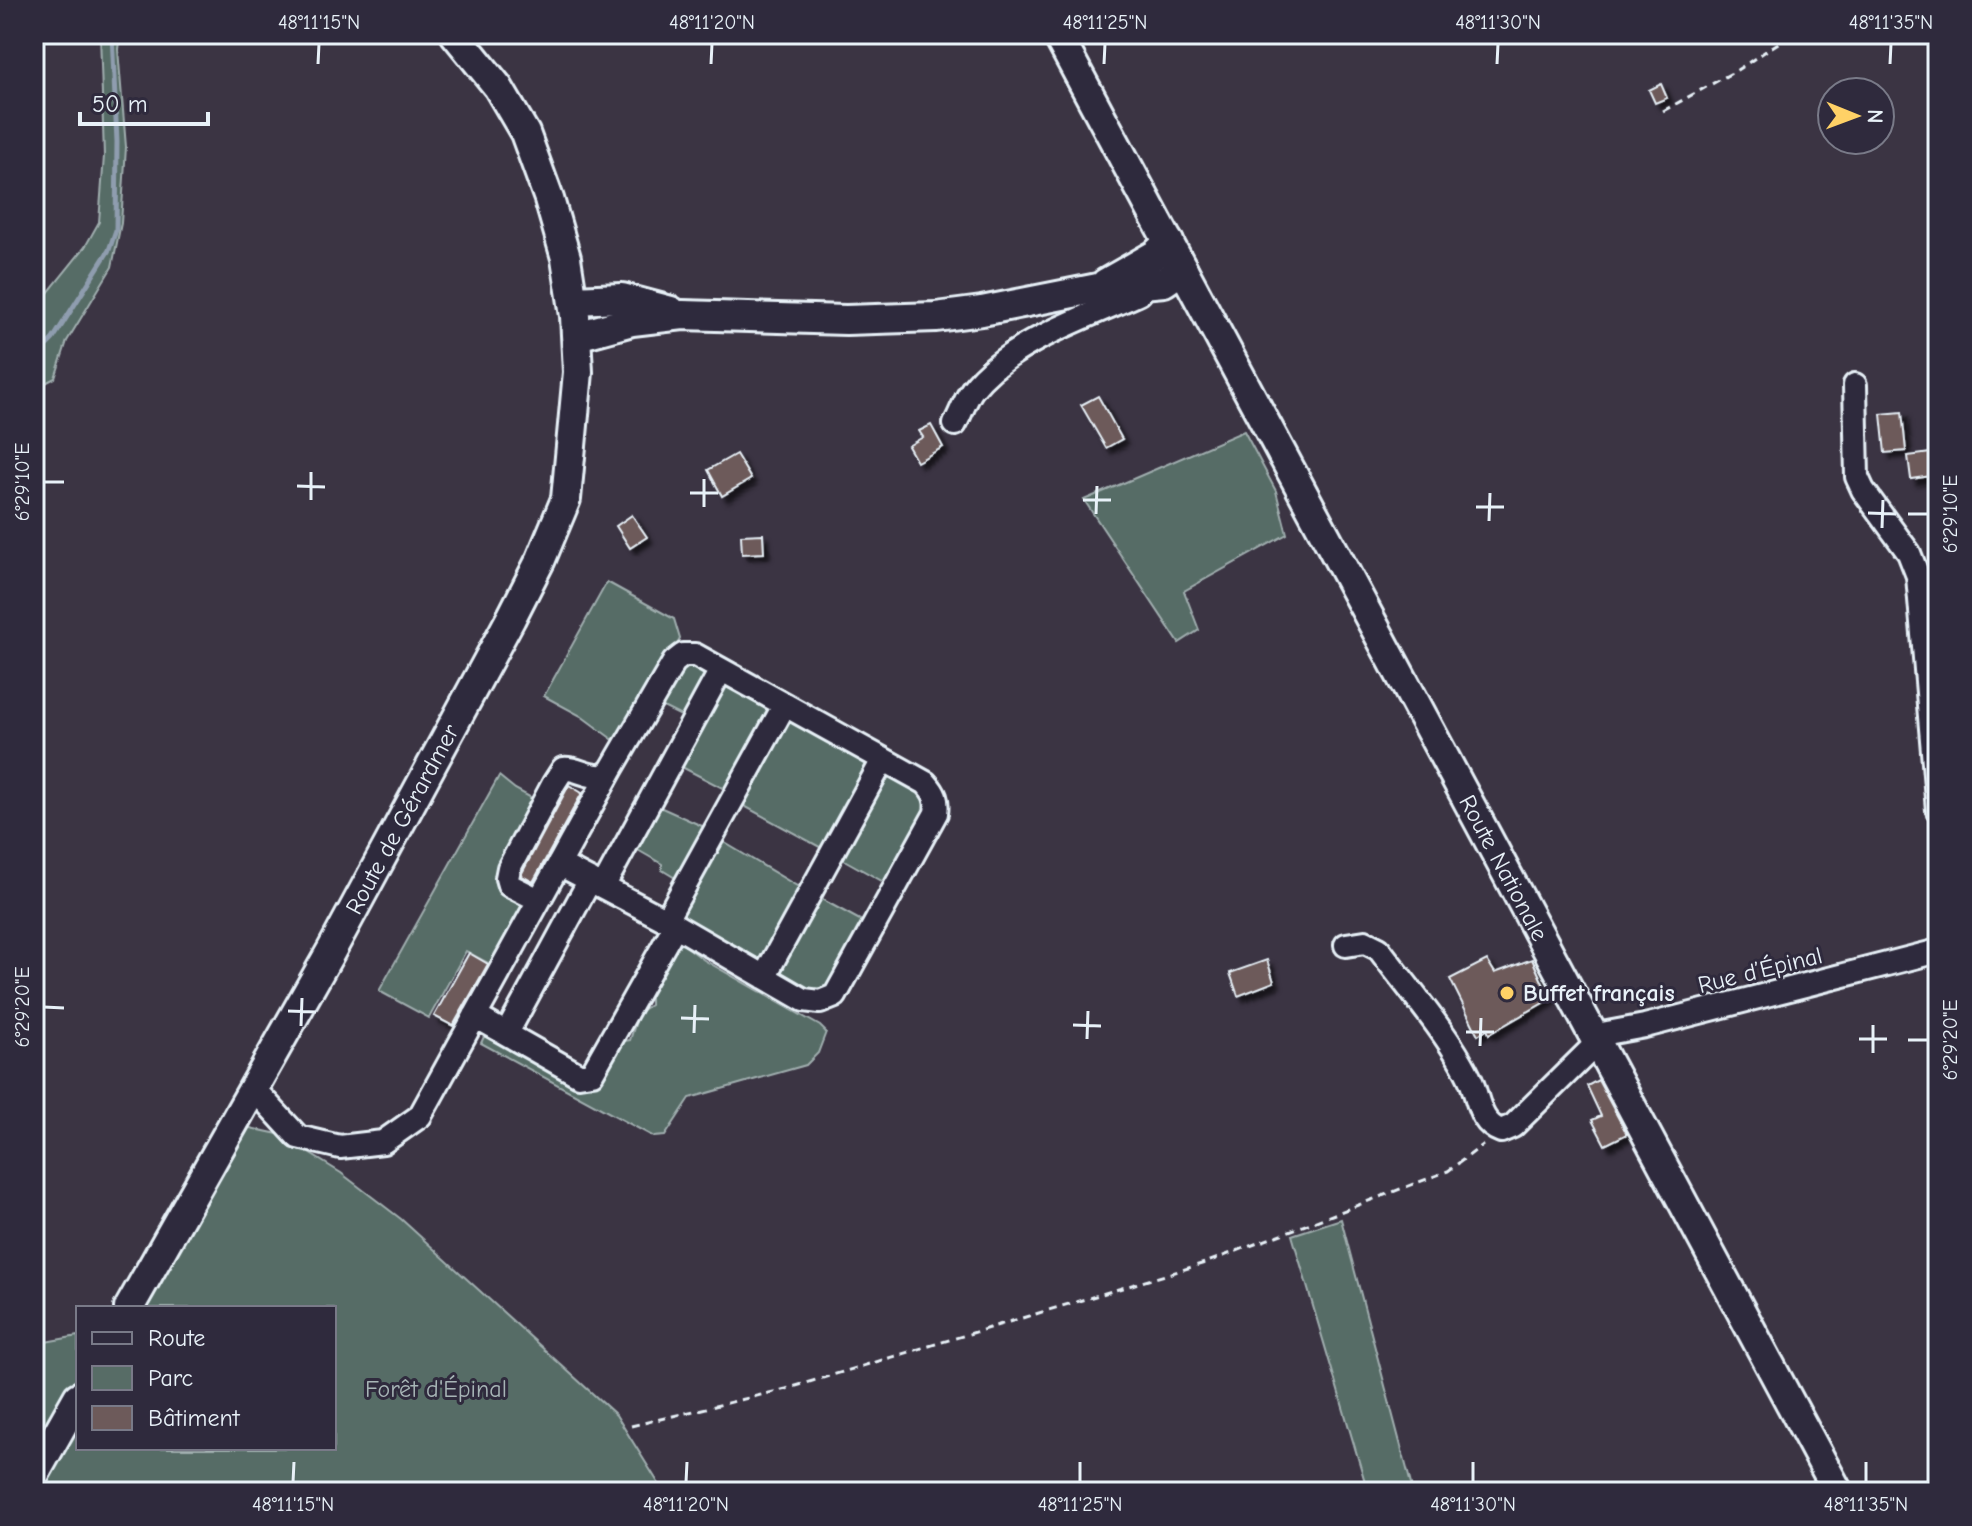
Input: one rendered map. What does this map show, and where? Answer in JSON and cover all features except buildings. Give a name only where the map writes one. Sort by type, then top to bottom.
[{"type":"main road","name":"Route de Gérardmer","points":[[130,1306],[331,951],[546,547],[566,499],[578,372],[577,336],[566,258],[525,133],[498,87],[455,34]]},
{"type":"main road","name":"Route Nationale","points":[[1057,34],[1838,1492]]},
{"type":"main road","points":[[1098,288],[1155,255],[1169,242]]},
{"type":"main road","points":[[577,336],[632,321],[683,315],[846,320],[936,317],[1098,288],[1164,282],[1183,269]]},
{"type":"main road","points":[[1098,288],[1140,293],[1204,308]]},
{"type":"main road","points":[[573,300],[622,298],[683,315]]},
{"type":"main road","points":[[34,1475],[76,1401]]},
{"type":"street","points":[[955,424],[971,391],[996,364],[1032,343],[1140,293]]},
{"type":"street","points":[[1855,385],[1857,477],[1909,553],[1918,576],[1938,810]]},
{"type":"street","points":[[253,1088],[298,1137],[340,1147],[383,1142],[420,1116],[464,1038],[475,1016],[539,900],[611,770],[674,662],[683,655],[695,655],[926,783],[934,792],[937,804],[936,813],[835,996],[828,1001],[812,1003],[559,864]]},
{"type":"street","points":[[507,1033],[721,670]]},
{"type":"street","points":[[475,1016],[579,1075],[592,1073],[784,706]]},
{"type":"street","points":[[764,977],[883,760]]},
{"type":"street","points":[[539,900],[509,885],[507,878],[509,868],[554,783],[563,769],[570,768],[590,778],[604,776],[611,770]]},
{"type":"street","points":[[1346,945],[1365,942],[1379,949],[1470,1079],[1483,1117],[1491,1127],[1501,1131],[1513,1126],[1590,1050],[1596,1040]]},
{"type":"street","name":"Rue d’Épinal","points":[[1596,1040],[1602,1034],[1645,1026],[1938,951]]},
{"type":"path","points":[[1663,111],[1737,70],[1792,34]]},
{"type":"path","points":[[631,1426],[786,1389],[1205,1263],[1448,1171],[1501,1131]]},
{"type":"green space","points":[[100,34],[120,34],[118,49],[126,147],[121,223],[112,267],[67,341],[55,378],[34,389],[34,310],[85,247],[99,222],[104,156]]},
{"type":"green space","points":[[1244,431],[1276,491],[1287,534],[1184,591],[1199,630],[1179,643],[1084,500]]},
{"type":"green space","points":[[607,582],[674,619],[680,639],[626,737],[612,739],[581,716],[544,696]]},
{"type":"green space","points":[[683,665],[703,665],[710,680],[689,720],[657,704]]},
{"type":"green space","points":[[729,685],[766,702],[771,717],[732,793],[676,764],[723,687]]},
{"type":"green space","points":[[790,718],[870,764],[829,852],[735,801],[777,727]]},
{"type":"green space","points":[[894,774],[931,799],[891,886],[837,856],[887,775]]},
{"type":"green space","points":[[499,776],[537,801],[494,880],[497,890],[508,890],[525,905],[515,926],[508,932],[505,946],[490,964],[466,951],[429,1018],[379,991]]},
{"type":"green space","points":[[653,804],[711,830],[682,882],[662,870],[662,864],[629,845]]},
{"type":"green space","points":[[715,837],[807,892],[761,961],[755,963],[682,925],[678,908]]},
{"type":"green space","points":[[814,895],[869,925],[833,991],[816,998],[779,974],[779,959]]},
{"type":"green space","points":[[683,944],[704,960],[820,1026],[826,1032],[818,1053],[806,1065],[690,1098],[665,1136],[654,1137],[481,1043],[487,1030],[591,1087],[618,1042],[630,1040],[639,1012],[650,1005],[646,994],[676,945]]},
{"type":"green space","name":"Forêt d'Épinal","points":[[241,1126],[278,1134],[341,1173],[401,1219],[616,1415],[664,1492],[34,1492],[34,1344],[76,1336],[76,1450],[336,1450],[336,1306],[137,1306]]},
{"type":"green space","points":[[1341,1219],[1413,1492],[1368,1492],[1292,1235]]},
{"type":"waterway","points":[[34,358],[53,339],[109,250],[116,230],[117,142],[112,34]]},
{"type":"place","name":"Buffet français","points":[[1507,993]]}]
